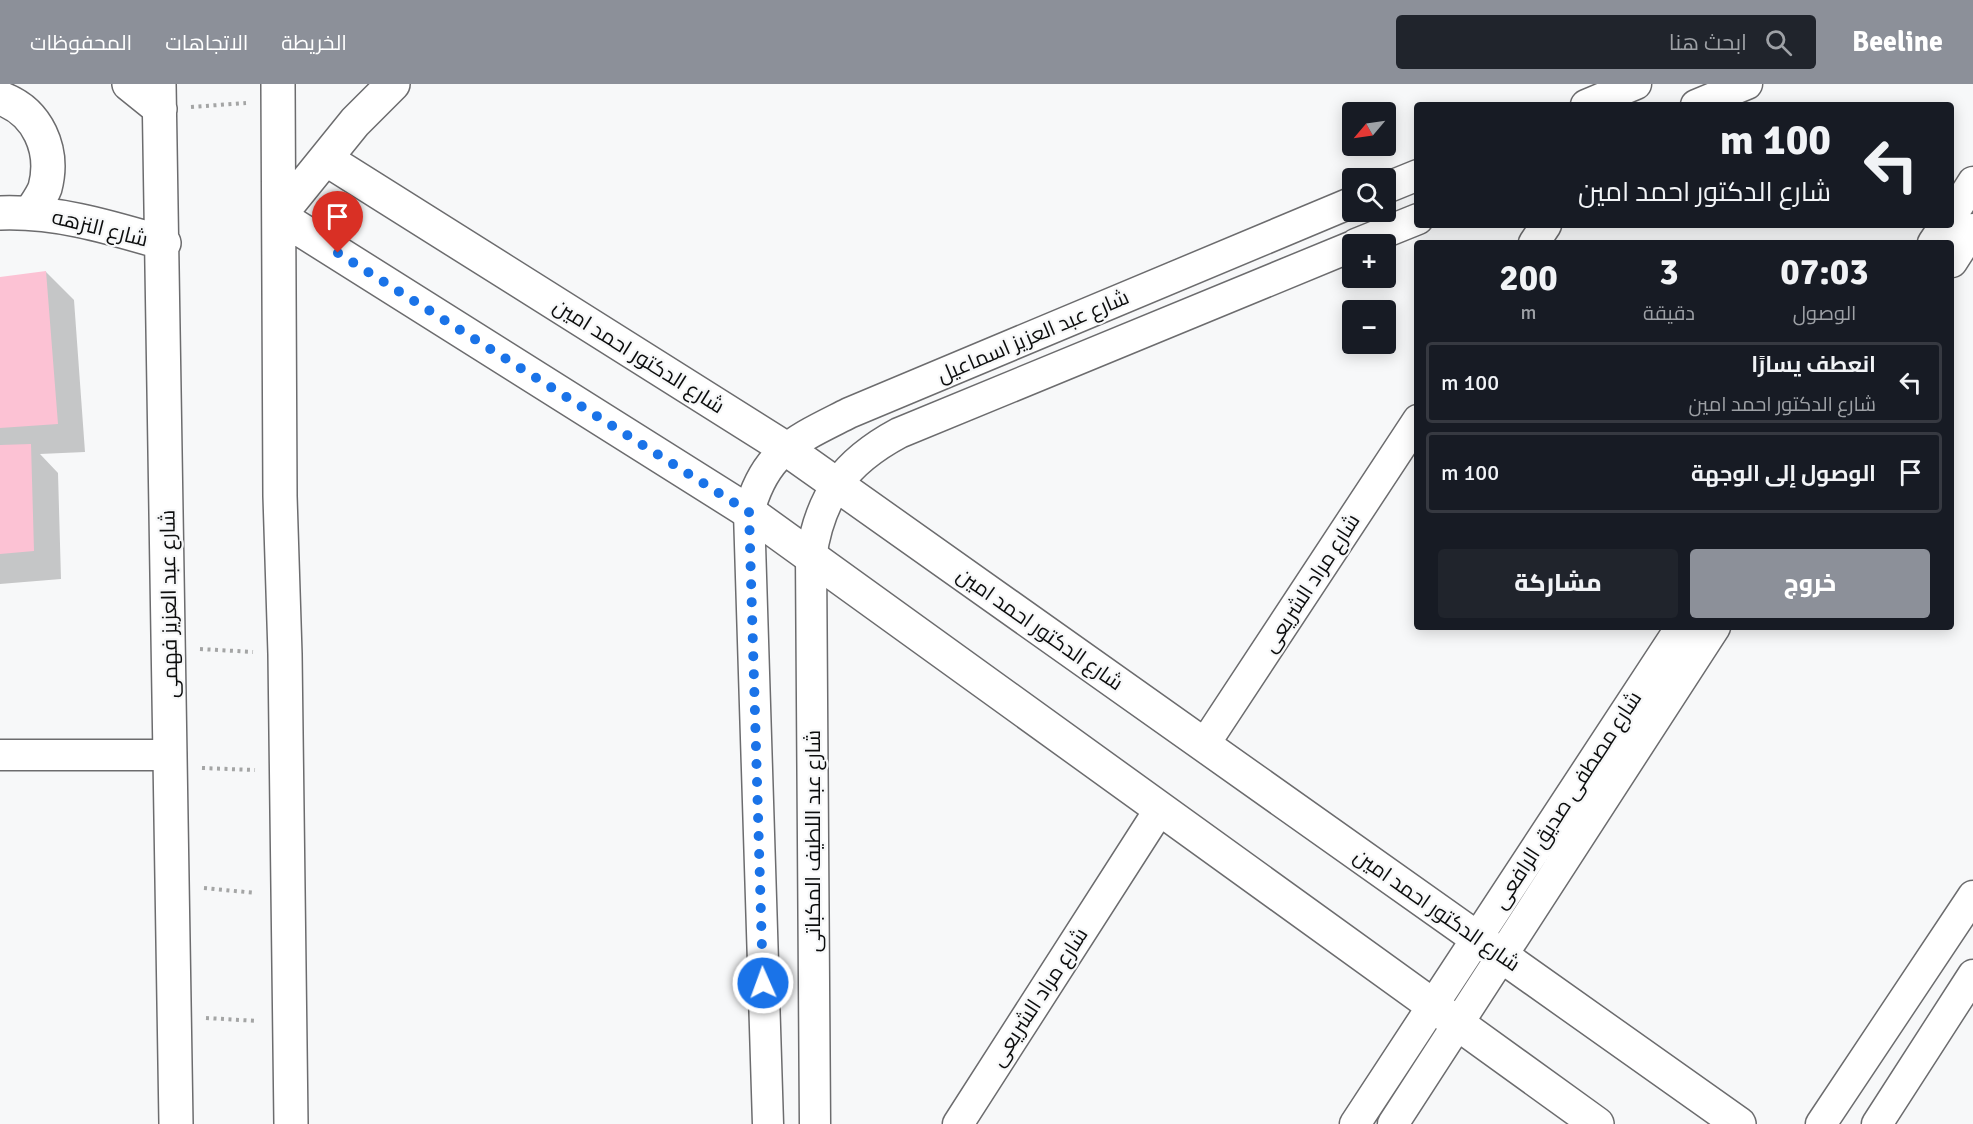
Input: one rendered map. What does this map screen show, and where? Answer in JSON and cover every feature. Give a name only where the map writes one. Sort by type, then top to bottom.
[{"type":"street","points":[[0,89],[9,84]]},
{"type":"street","points":[[129,84],[160,96]]},
{"type":"street","points":[[279,216],[355,122],[393,84]]},
{"type":"street","points":[[1587,99],[1636,84]]},
{"type":"street","points":[[1703,102],[1747,84]]},
{"type":"street","points":[[278,92],[280,496],[285,654],[291,1124]]},
{"type":"street","name":"شارع عبد العزيز فهمى","points":[[160,96],[176,1124]]},
{"type":"street","points":[[0,98],[9,101],[30,117],[44,139],[49,164],[44,190],[16,213]]},
{"type":"street","name":"شارع الدكتور احمد امين","points":[[326,159],[785,448],[1739,1124]]},
{"type":"street","points":[[1396,184],[1414,177]]},
{"type":"street","points":[[1954,212],[1973,182]]},
{"type":"street","name":"شارع عبد العزيز اسماعيل","points":[[749,512],[756,488],[764,473],[785,448],[838,418],[1342,207]]},
{"type":"street","name":"شارع النزهه","points":[[16,213],[84,220],[164,243]]},
{"type":"street","points":[[279,216],[749,512],[1597,1124]]},
{"type":"street","name":"شارع عبد العزيز اسماعيل","points":[[1382,234],[1414,221]]},
{"type":"street","points":[[1954,259],[1973,229]]},
{"type":"street","name":"شارع عبد العزيز اسماعيل","points":[[811,557],[815,532],[823,507],[836,484],[861,457],[899,433],[1342,250]]},
{"type":"street","name":"شارع مراد الشريعى","points":[[1204,745],[1414,426]]},
{"type":"street","points":[[749,512],[768,1124]]},
{"type":"street","name":"شارع عبد اللطيف المكباتى","points":[[811,557],[815,1124]]},
{"type":"street","name":"شارع مصطفى صديق الرافعى","points":[[1355,1124],[1445,1015],[1489,947],[1679,630]]},
{"type":"street","name":"شارع مصطفى صديق الرافعى","points":[[1489,947],[1713,630]]},
{"type":"street","points":[[0,755],[171,760]]},
{"type":"street","name":"شارع مراد الشريعى","points":[[958,1124],[1160,809]]},
{"type":"street","points":[[1821,1124],[1973,896]]},
{"type":"street","points":[[1877,1124],[1973,975]]},
{"type":"street","name":"شارع مصطفى صديق الرافعى","points":[[1392,1124],[1445,1015]]},
{"type":"path","points":[[160,96],[278,92]]},
{"type":"path","points":[[170,646],[285,654]]},
{"type":"path","points":[[171,760],[286,771]]},
{"type":"path","points":[[173,885],[288,896]]},
{"type":"path","points":[[175,1017],[290,1022]]},
{"type":"building","points":[[46,271],[58,424],[0,428],[0,277]]},
{"type":"building","points":[[31,444],[34,551],[0,554],[0,445]]},
{"type":"route","points":[[338,253],[749,512],[763,983]]}]
